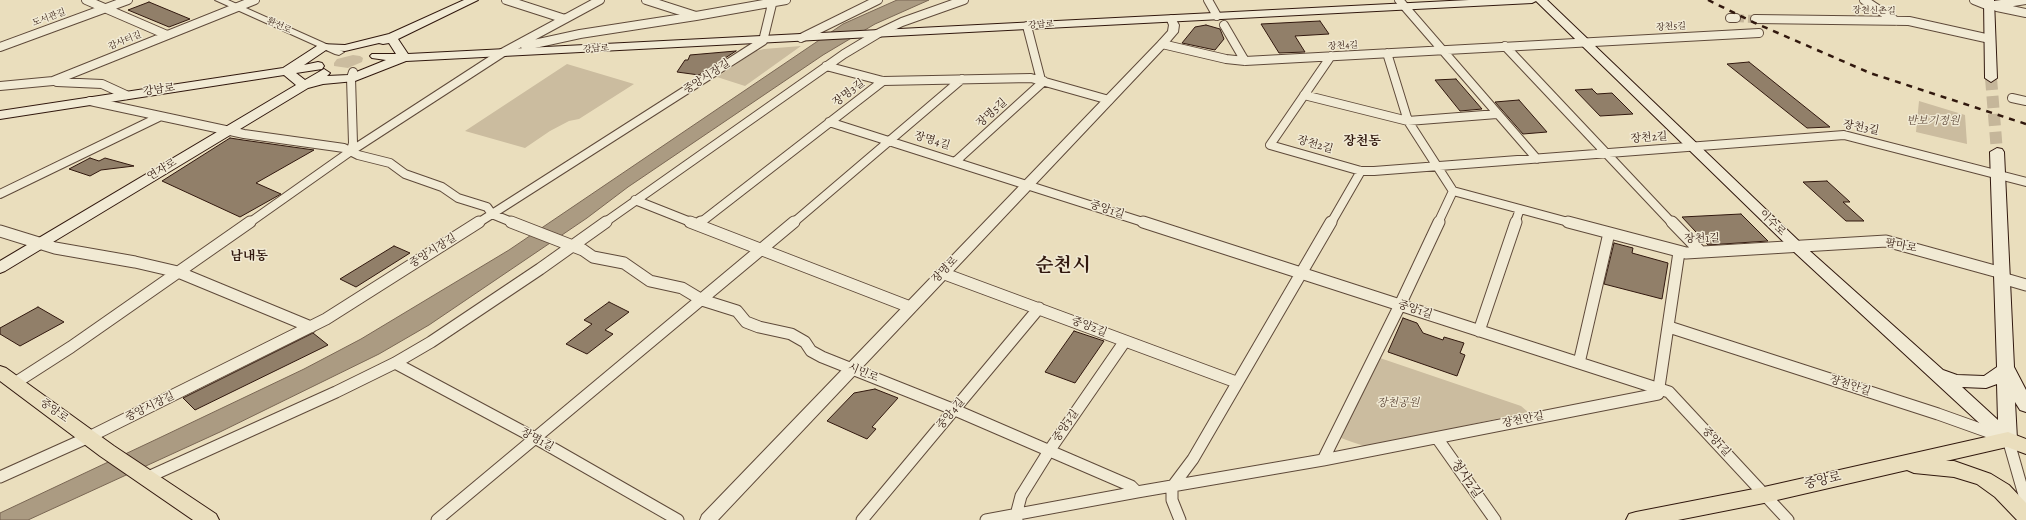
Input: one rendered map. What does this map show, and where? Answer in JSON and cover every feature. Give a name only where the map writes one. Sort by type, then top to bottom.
[{"type":"main road","points":[[339,52],[365,49],[474,0]]},
{"type":"main road","name":"강남로","points":[[376,56],[405,58],[1217,16],[1402,3],[1532,0]]},
{"type":"main road","name":"이수로","points":[[1541,0],[1797,247],[1932,371],[2017,443]]},
{"type":"main road","points":[[1989,3],[1991,78]]},
{"type":"main road","points":[[391,37],[405,58],[352,75],[304,85],[286,71],[324,46],[344,48],[391,37]]},
{"type":"main road","points":[[352,75],[369,65],[376,56],[374,53],[365,49]]},
{"type":"main road","name":"연자로","points":[[0,268],[226,130],[304,85],[321,70],[324,59],[339,52]]},
{"type":"main road","name":"강남로","points":[[0,115],[286,71],[321,70],[337,75],[352,75]]},
{"type":"main road","points":[[1997,152],[2006,368],[2017,443]]},
{"type":"main road","points":[[1932,371],[1948,379],[1970,382],[1986,382],[1997,377],[2006,368]]},
{"type":"main road","points":[[2006,368],[2026,406]]},
{"type":"main road","name":"중앙로","points":[[0,372],[146,478]]},
{"type":"main road","name":"중앙로","points":[[1636,520],[1764,494],[1900,463],[2017,443]]},
{"type":"main road","points":[[1900,463],[1954,469],[1984,479],[2002,491],[2026,516]]},
{"type":"main road","points":[[146,478],[210,520]]},
{"type":"street","points":[[86,0],[167,35]]},
{"type":"street","name":"도서관길","points":[[0,47],[128,0]]},
{"type":"street","name":"환선로","points":[[220,0],[339,52]]},
{"type":"street","name":"감사터길","points":[[0,86],[53,82],[255,0]]},
{"type":"street","points":[[506,0],[565,19]]},
{"type":"street","points":[[15,383],[71,347],[351,151],[502,53],[600,0]]},
{"type":"street","points":[[646,0],[696,16]]},
{"type":"street","points":[[502,53],[533,43],[786,0]]},
{"type":"street","points":[[800,38],[878,0]]},
{"type":"street","points":[[146,478],[329,396],[395,363],[431,342],[826,66],[879,33],[902,22],[964,0]]},
{"type":"street","points":[[1208,0],[1217,16]]},
{"type":"street","points":[[1864,0],[1896,21]]},
{"type":"street","points":[[1974,0],[2026,13]]},
{"type":"street","points":[[1989,3],[2026,0]]},
{"type":"street","points":[[763,40],[773,1]]},
{"type":"street","points":[[1402,3],[1537,159]]},
{"type":"street","name":"장명로","points":[[708,520],[1162,44],[1173,32],[1174,26],[1171,18]]},
{"type":"street","name":"장천신촌길","points":[[1755,19],[1909,21],[1990,39]]},
{"type":"street","points":[[1224,25],[1245,61]]},
{"type":"street","points":[[1027,26],[1043,81]]},
{"type":"street","name":"장천5길","points":[[1584,41],[1759,33]]},
{"type":"street","name":"중앙시장길","points":[[0,477],[89,437],[311,327],[492,214],[763,40]]},
{"type":"street","name":"장천4길","points":[[1162,44],[1226,60],[1245,61],[1584,41]]},
{"type":"street","points":[[1505,46],[1606,154],[1701,252]]},
{"type":"street","points":[[1323,460],[1400,305],[1453,191],[1408,121],[1387,53]]},
{"type":"street","name":"장천2길","points":[[1331,56],[1270,145],[1361,170],[1439,168],[1694,147]]},
{"type":"street","points":[[826,66],[883,81],[1022,78],[1043,81],[1109,100]]},
{"type":"street","points":[[351,151],[353,143],[352,75]]},
{"type":"street","points":[[437,520],[702,300],[962,79]]},
{"type":"street","name":"장명3길","points":[[698,224],[883,81]]},
{"type":"street","name":"장명5길","points":[[956,161],[1043,81]]},
{"type":"street","points":[[53,82],[102,84],[114,88],[126,95]]},
{"type":"street","points":[[1304,95],[1408,121],[1497,114]]},
{"type":"street","points":[[2012,98],[2026,101]]},
{"type":"street","name":"시민로","points":[[90,101],[159,117],[226,130],[344,148],[358,155],[390,163],[405,174],[442,186],[458,198],[487,207],[492,214],[568,245],[593,257],[624,263],[650,281],[679,286],[702,300],[737,311],[746,322],[759,327],[791,334],[804,342],[812,351],[822,357],[954,410],[1131,486],[1137,492]]},
{"type":"street","points":[[0,194],[159,117]]},
{"type":"street","name":"장명4길","points":[[830,122],[1028,184]]},
{"type":"street","name":"장천3길","points":[[1694,147],[1844,135],[2026,182]]},
{"type":"street","points":[[1180,520],[1172,500],[1172,487],[1193,459],[1236,382],[1302,273],[1361,170]]},
{"type":"street","name":"중앙1길","points":[[1028,184],[1669,392],[1788,520]]},
{"type":"street","name":"장천1길","points":[[1453,191],[1679,252],[1797,247]]},
{"type":"street","points":[[635,200],[763,248],[910,307]]},
{"type":"street","points":[[1479,331],[1520,209]]},
{"type":"street","points":[[0,231],[55,248],[135,262],[178,272],[311,327]]},
{"type":"street","points":[[1579,363],[1609,233]]},
{"type":"street","name":"팔마로","points":[[1797,247],[1854,242],[1892,242],[2002,275],[2026,285]]},
{"type":"street","points":[[1658,389],[1679,252]]},
{"type":"street","name":"중앙2길","points":[[942,273],[1236,382]]},
{"type":"street","name":"중앙4길","points":[[862,520],[1039,308]]},
{"type":"street","name":"장천안길","points":[[1668,327],[1938,414],[2017,443]]},
{"type":"street","name":"중앙3길","points":[[1017,518],[1021,496],[1049,451],[1125,341]]},
{"type":"street","name":"장명1길","points":[[395,363],[535,438],[678,520]]},
{"type":"street","name":"장천안길","points":[[1172,487],[1323,460],[1658,394],[1658,389]]},
{"type":"street","name":"청사2길","points":[[1437,438],[1495,520]]},
{"type":"street","points":[[2017,443],[2026,502]]},
{"type":"street","points":[[986,520],[1017,518],[1137,492],[1172,487]]},
{"type":"green space","points":[[801,46],[745,86],[717,77],[756,51]]},
{"type":"green space","points":[[353,55],[363,58],[362,62],[348,68],[334,66],[337,59]]},
{"type":"green space","points":[[567,64],[634,84],[579,119],[569,121],[550,131],[525,148],[465,131]]},
{"type":"green space","name":"반보기정원","points":[[1919,101],[1965,115],[1967,144],[1916,132]]},
{"type":"green space","name":"장천공원","points":[[1377,357],[1521,406],[1528,412],[1367,447],[1341,438]]},
{"type":"shaded area","points":[[897,0],[929,0],[875,24],[823,55],[628,187],[587,218],[429,325],[379,354],[220,432],[28,520],[0,520],[0,513],[304,369],[361,339],[509,250],[843,24]]},
{"type":"building","points":[[149,2],[190,19],[169,27],[128,10]]},
{"type":"building","points":[[1320,21],[1329,34],[1295,36],[1305,52],[1279,53],[1261,24]]},
{"type":"building","points":[[1206,25],[1220,29],[1224,39],[1215,50],[1182,43],[1195,27]]},
{"type":"building","points":[[736,51],[699,75],[677,72],[685,60],[688,60],[690,55]]},
{"type":"building","points":[[1749,62],[1830,127],[1807,128],[1727,64]]},
{"type":"building","points":[[1456,79],[1482,109],[1460,111],[1435,80]]},
{"type":"building","points":[[1592,89],[1597,94],[1612,93],[1633,114],[1600,116],[1575,90]]},
{"type":"building","points":[[1519,100],[1547,132],[1523,134],[1495,102]]},
{"type":"building","points":[[230,138],[314,150],[256,183],[281,194],[240,217],[162,181]]},
{"type":"building","points":[[90,158],[99,161],[105,158],[134,166],[101,170],[90,176],[69,169]]},
{"type":"building","points":[[1827,181],[1850,202],[1843,202],[1864,221],[1846,221],[1803,182]]},
{"type":"building","points":[[1741,214],[1768,241],[1708,245],[1682,217]]},
{"type":"building","points":[[1614,243],[1633,248],[1632,253],[1668,263],[1662,299],[1604,284]]},
{"type":"building","points":[[394,246],[410,253],[356,287],[340,279]]},
{"type":"building","points":[[609,302],[629,312],[605,330],[613,334],[587,354],[566,344],[592,324],[584,320]]},
{"type":"building","points":[[38,307],[64,322],[20,346],[0,334],[0,328]]},
{"type":"building","points":[[1403,318],[1417,323],[1423,333],[1443,340],[1444,337],[1464,343],[1460,353],[1465,355],[1457,376],[1388,352]]},
{"type":"building","points":[[1074,331],[1104,341],[1075,383],[1045,372]]},
{"type":"building","points":[[313,333],[328,345],[195,410],[183,398]]},
{"type":"building","points":[[875,389],[898,398],[872,427],[876,429],[867,439],[827,421],[854,393]]},
{"type":"tunnel","points":[[1736,18],[1755,19]]},
{"type":"tunnel","points":[[1991,78],[1997,152]]},
{"type":"railway","points":[[1708,0],[1755,23],[1870,73],[2026,124]]},
{"type":"district","name":"장천동","points":[[1362,142]]},
{"type":"district","name":"남내동","points":[[249,257]]},
{"type":"district","name":"순천시","points":[[1063,266]]}]
